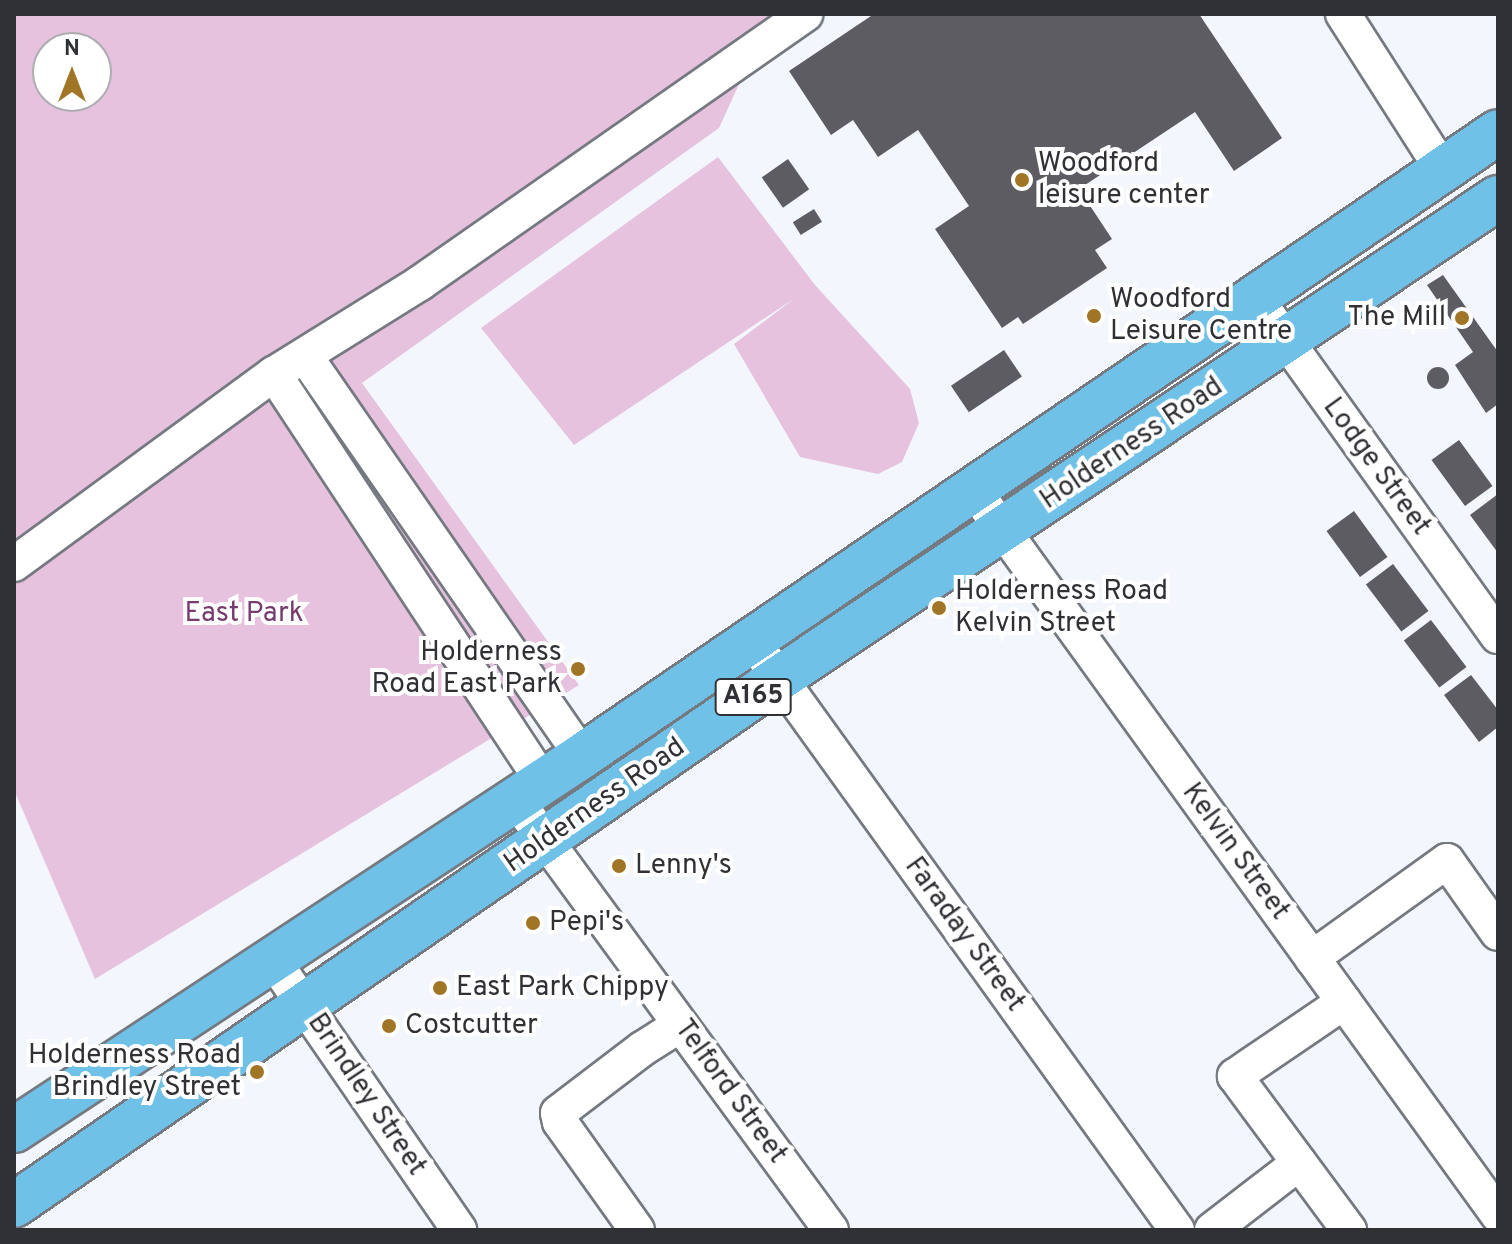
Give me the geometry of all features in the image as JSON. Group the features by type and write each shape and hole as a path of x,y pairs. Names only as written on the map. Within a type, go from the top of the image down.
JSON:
{"highway":[{"name":"Holderness Road","path":"14,1130 582,756 1498,132"},
{"name":"Holderness Road","path":"14,1205 778,679 1498,198"}],"street":[{"path":"14,564 274,374 420,283 805,14"},
{"path":"1343,14 1442,169"},
{"name":"Lodge Street","path":"1255,297 1498,636"},
{"path":"305,356 582,756"},
{"name":"Telford Street","path":"274,374 529,791 546,841 831,1230"},
{"name":"Kelvin Street","path":"974,490 1498,1215"},
{"name":"Faraday Street","path":"752,640 1177,1230"},
{"path":"1312,958 1447,861 1498,933"},
{"name":"Brindley Street","path":"273,960 459,1230"},
{"path":"1344,1002 1235,1076 1349,1230"},
{"path":"637,1230 560,1122 558,1113 630,1058 680,1025"},
{"path":"1212,1230 1299,1163"}],"green space":[{"name":"East Park","path":"14,14 771,14 719,128 362,383 579,685 95,979 14,790"},
{"path":"718,157 815,285 910,389 919,423 902,462 878,474 800,457 734,344 795,298 574,445 481,328"}],"building":[{"name":"Woodford leisure center","path":"874,14 1199,14 1282,138 1234,171 1195,112 1079,189 1112,239 1095,250 1107,268 1023,324 1018,317 1002,328 935,229 969,206 918,130 878,157 853,120 831,135 789,71"},
{"path":"788,159 809,189 783,208 762,177"},
{"path":"814,209 822,222 801,235 793,222"},
{"name":"The Mill","path":"1443,275 1498,352 1498,404 1486,413 1455,365 1473,352 1427,285"},
{"path":"1004,350 1022,377 969,412 951,386"},
{"path":"1434,367 1442,367 1449,378 1442,389 1434,389 1427,382 1427,374"},
{"path":"1459,440 1493,486 1465,506 1431,460"},
{"path":"1498,494 1498,553 1470,515"},
{"path":"1354,511 1388,557 1360,577 1326,531"},
{"path":"1393,564 1429,611 1401,632 1366,584"},
{"path":"1431,620 1467,667 1439,688 1404,640"},
{"path":"1471,675 1498,710 1498,727 1479,742 1444,695"}],"place":[{"name":"Woodford leisure center","path":"1022,180"},
{"name":"Woodford Leisure Centre","path":"1094,316"},
{"name":"The Mill","path":"1462,318"},
{"name":"Holderness Road Kelvin Street","path":"939,608"},
{"name":"Holderness Road East Park","path":"578,669"},
{"name":"Lenny's","path":"619,866"},
{"name":"Pepi's","path":"533,923"},
{"name":"East Park Chippy","path":"440,988"},
{"name":"Costcutter","path":"389,1026"},
{"name":"Holderness Road Brindley Street","path":"257,1072"}]}
